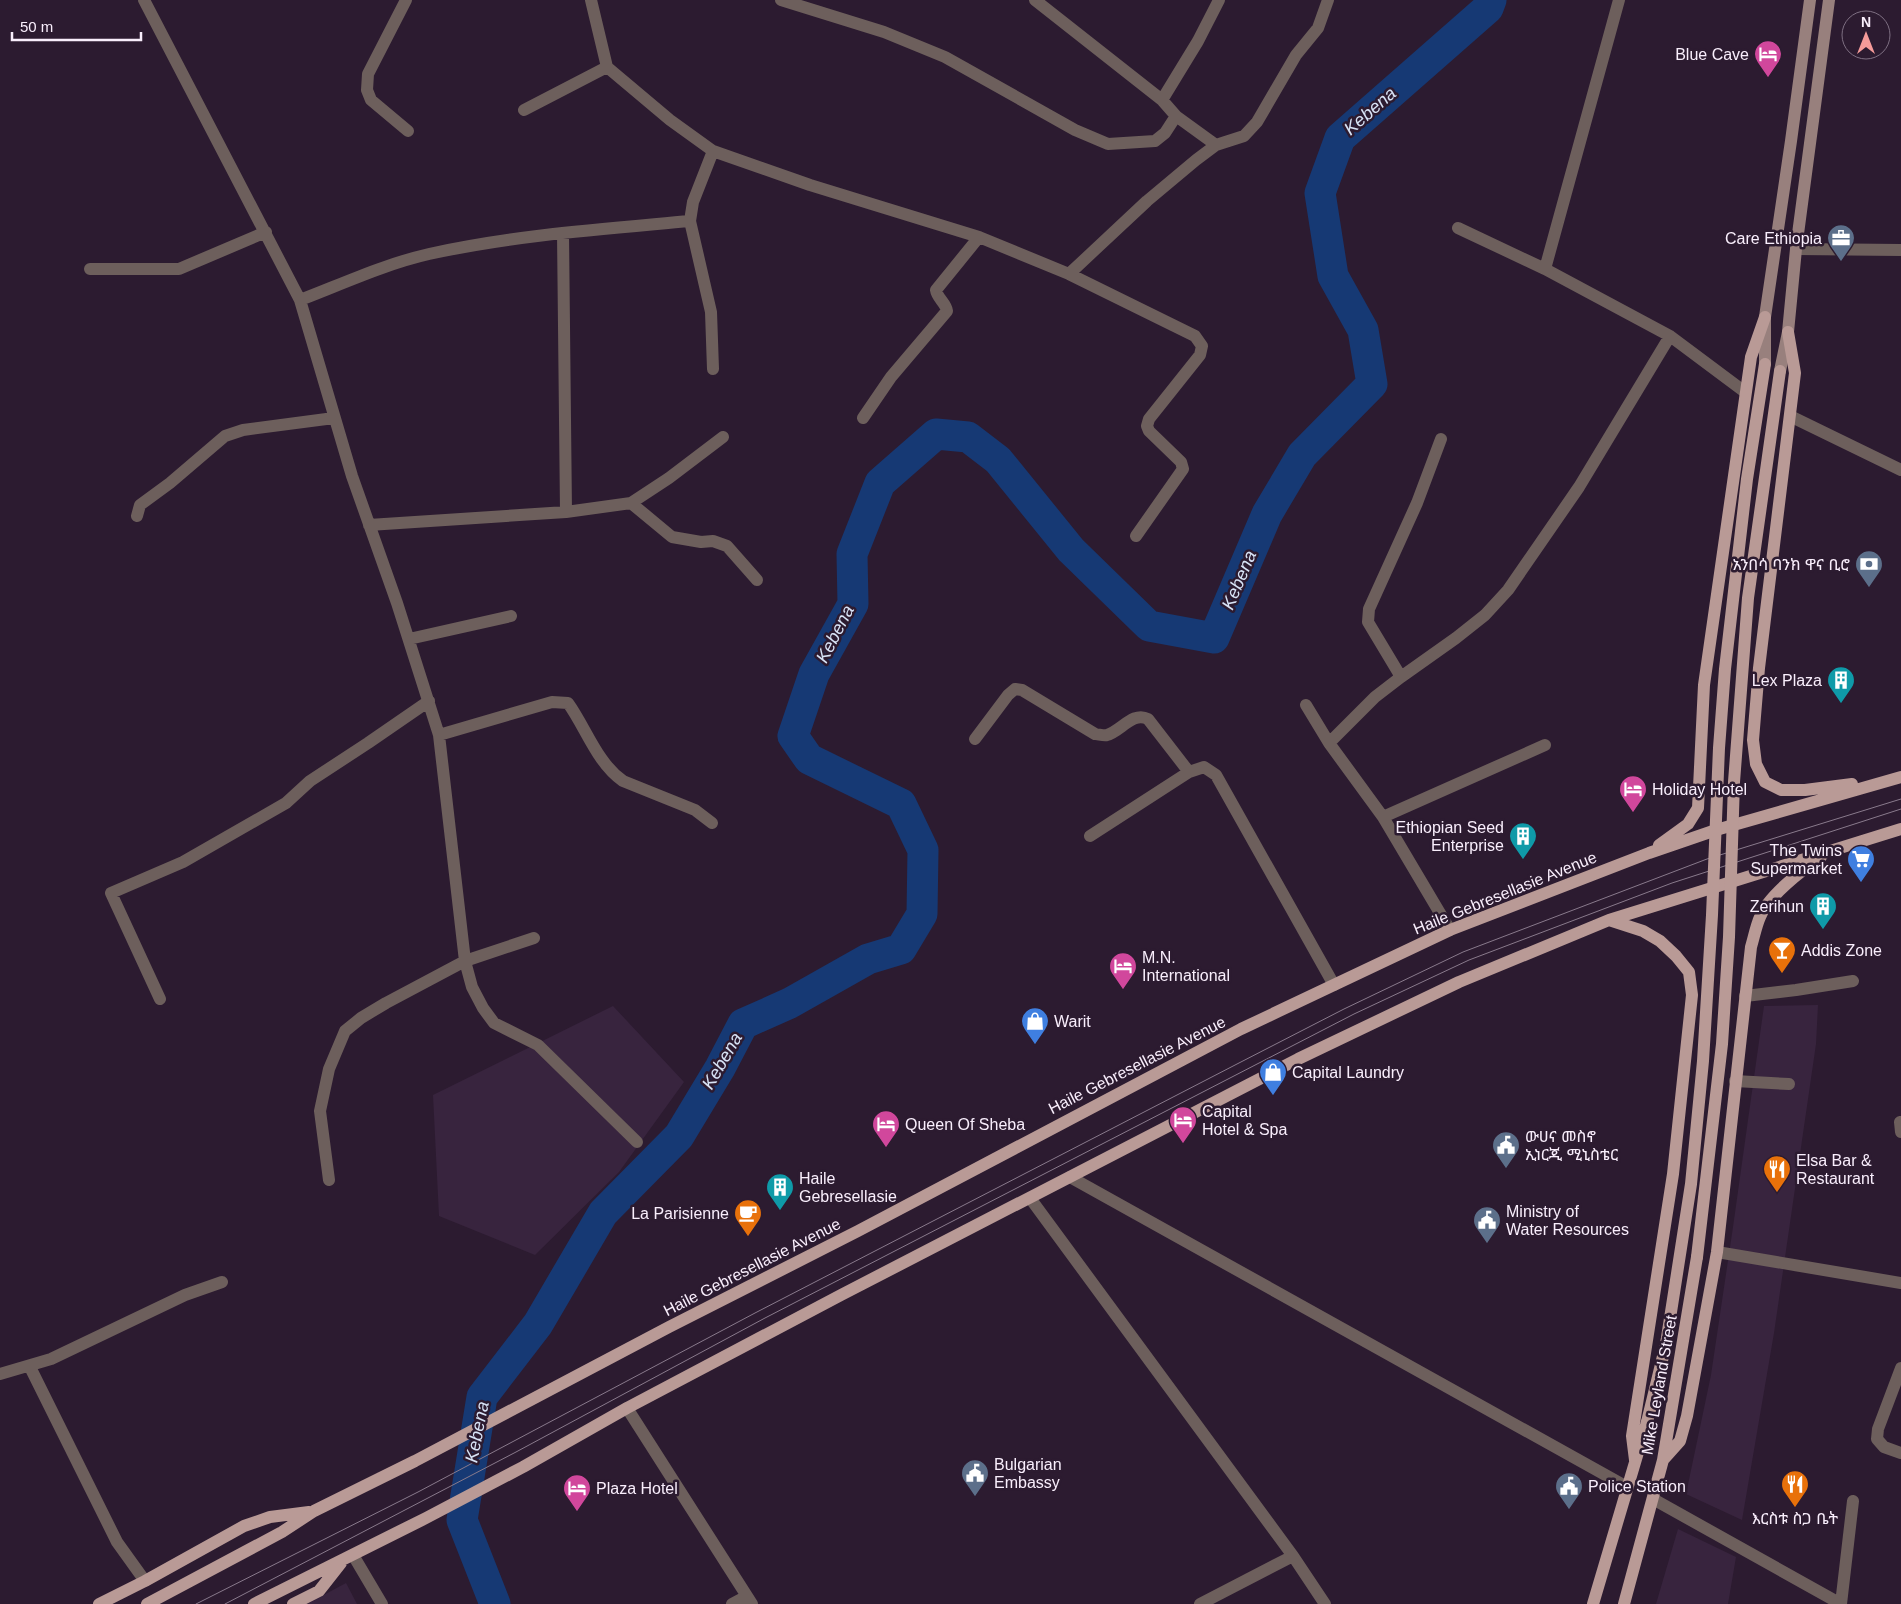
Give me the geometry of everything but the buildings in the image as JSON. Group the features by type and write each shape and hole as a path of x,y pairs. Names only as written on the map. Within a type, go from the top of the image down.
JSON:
{"main road":[{"path":"1649,853 1688,824 1698,808 1704,685 1745,392 1751,357 1765,317 1810,0"},
{"path":"1829,0 1796,249 1788,332 1795,374 1759,668 1753,740 1756,764 1765,782 1781,790 1805,790 1882,783"},
{"name":"Mike Leyland Street","path":"1593,1604 1647,1422 1666,1344 1691,1184 1703,1061 1712,915 1719,748 1725,670 1747,479 1765,364 1765,317"},
{"name":"Mike Leyland Street","path":"1624,1604 1663,1460 1698,1258 1722,1044 1729,937 1734,782 1748,598 1780,371 1788,332"},
{"name":"Haile Gebresellasie Avenue","path":"147,1604 282,1532 314,1511 415,1462 653,1335 858,1231 1241,1029 1450,930 1649,853 1747,820 1901,777"},
{"path":"254,1604 426,1518 523,1467 627,1408 1298,1059 1450,986 1609,920 1901,829"},
{"path":"1663,1460 1680,1441 1687,1416 1717,1252 1751,947 1760,915 1778,892 1799,872 1833,849"},
{"path":"1609,920 1642,931 1660,941 1689,972 1692,995 1673,1174 1632,1436 1635,1460"},
{"name":"Haile Gebresellasie Avenue","path":"100,1604 244,1526 270,1517 314,1511"},
{"path":"293,1604 319,1591 348,1558"}],"street":[{"path":"144,0 300,300 334,418 409,639 438,735 465,961 472,987 483,1008 494,1023 538,1045 637,1142"},
{"path":"406,0 368,74 367,90 371,100 408,131"},
{"path":"591,0 607,67 670,120 713,151 810,185 979,237 1069,274 1195,336 1202,346 1200,355 1149,419 1147,426 1149,431 1181,462 1183,469 1136,536"},
{"path":"781,0 884,32 945,58 1075,130 1108,144 1155,141 1165,133 1176,116"},
{"path":"1035,0 1162,100 1176,116 1216,145"},
{"path":"1162,100 1198,41 1219,0"},
{"path":"1069,274 1147,201 1196,160 1216,145 1244,136 1257,122 1296,55 1318,28 1328,0"},
{"path":"1545,269 1618,0"},
{"path":"524,110 607,67"},
{"path":"713,151 693,202 690,221 711,312 713,370"},
{"path":"300,300 384,268 427,255 563,233 690,221"},
{"path":"1458,228 1545,269 1670,336 1745,392"},
{"path":"90,269 178,269 266,232"},
{"path":"563,233 566,512"},
{"path":"863,418 891,377 947,311 936,290 979,237"},
{"path":"1796,249 1901,250"},
{"path":"1329,743 1376,697 1485,615 1508,590 1579,487 1670,336"},
{"path":"1790,416 1901,470"},
{"path":"137,516 140,505 170,483 225,436 242,430 334,418"},
{"path":"369,525 566,512 631,503 669,478 724,437"},
{"path":"1401,677 1368,622 1369,609 1442,439"},
{"path":"631,503 672,537 701,542 713,541 727,546 757,580"},
{"path":"409,639 511,616"},
{"path":"975,739 1008,695 1015,689 1022,690 1095,734 1107,735 1137,717 1144,717 1148,719 1188,772"},
{"path":"160,998 111,892 183,862 286,802 310,781 429,701"},
{"path":"438,735 552,702 568,703 614,775 694,810 712,823"},
{"path":"1306,705 1329,743 1383,817 1450,930"},
{"path":"1383,817 1545,745"},
{"path":"1090,836 1188,772 1204,768 1216,775 1334,985"},
{"path":"329,1180 320,1111 329,1069 345,1031 386,1002 465,961 534,938"},
{"path":"1745,996 1853,981"},
{"path":"1736,1081 1789,1084"},
{"path":"1070,1177 1627,1487"},
{"path":"1030,1198 1293,1556 1325,1604"},
{"path":"1717,1252 1901,1283"},
{"path":"0,1374 30,1367 51,1359 185,1295 222,1282"},
{"path":"30,1367 117,1542 145,1581"},
{"path":"1901,1368 1878,1429 1877,1439 1884,1447 1901,1453"},
{"path":"627,1408 750,1600 732,1604"},
{"path":"1653,1499 1841,1604 1853,1500"},
{"path":"1200,1604 1293,1556"},
{"path":"348,1558 382,1604"}],"shaded area":[{"path":"1818,1005 1816,1044 1774,1333 1742,1520 1686,1494 1711,1375 1764,1006"},
{"path":"613,1006 684,1082 619,1172 535,1255 439,1216 433,1095"},
{"path":"1678,1529 1736,1557 1728,1604 1656,1604"},
{"path":"346,1583 357,1604 307,1604"}],"waterway":[{"name":"Kebena","path":"495,1604 462,1520 482,1397 538,1324 603,1213 679,1136 720,1068 743,1024 790,1003 868,959 901,949 922,914 923,850 901,804 809,759 793,736 814,674 853,604 852,554 880,483 936,434 968,437 998,460 1071,550 1149,626 1214,638 1267,514 1302,455 1372,384 1363,330 1333,276 1320,193 1340,138 1488,8 1491,0"}],"tram line":[{"path":"196,1604 418,1492 755,1313 1237,1064 1344,1009 1463,952 1707,859 1901,799"},
{"path":"225,1604 516,1452 765,1318 1354,1014 1469,960 1672,883 1901,809"}],"place":[{"name":"Blue Cave","path":"1768,78"},
{"name":"Care Ethiopia","path":"1841,262"},
{"name":"አንበሳ ባንክ ዋና ቢሮ","path":"1869,588"},
{"name":"Lex Plaza","path":"1841,704"},
{"name":"Holiday Hotel","path":"1633,813"},
{"name":"Ethiopian Seed Enterprise","path":"1523,860"},
{"name":"The Twins Supermarket","path":"1861,883"},
{"name":"Zerihun","path":"1823,930"},
{"name":"Addis Zone","path":"1782,974"},
{"name":"M.N. International","path":"1123,990"},
{"name":"Warit","path":"1035,1045"},
{"name":"Capital Laundry","path":"1273,1096"},
{"name":"Capital Hotel & Spa","path":"1183,1144"},
{"name":"Queen Of Sheba","path":"886,1148"},
{"name":"ውሀና መስኖ ኢነርጂ ሚኒስቴር","path":"1506,1169"},
{"name":"Elsa Bar & Restaurant","path":"1777,1193"},
{"name":"Haile Gebresellasie","path":"780,1211"},
{"name":"La Parisienne","path":"748,1237"},
{"name":"Ministry of Water Resources","path":"1487,1244"},
{"name":"Bulgarian Embassy","path":"975,1497"},
{"name":"እርስቱ ስጋ ቤት","path":"1795,1508"},
{"name":"Police Station","path":"1569,1510"},
{"name":"Plaza Hotel","path":"577,1512"}]}
